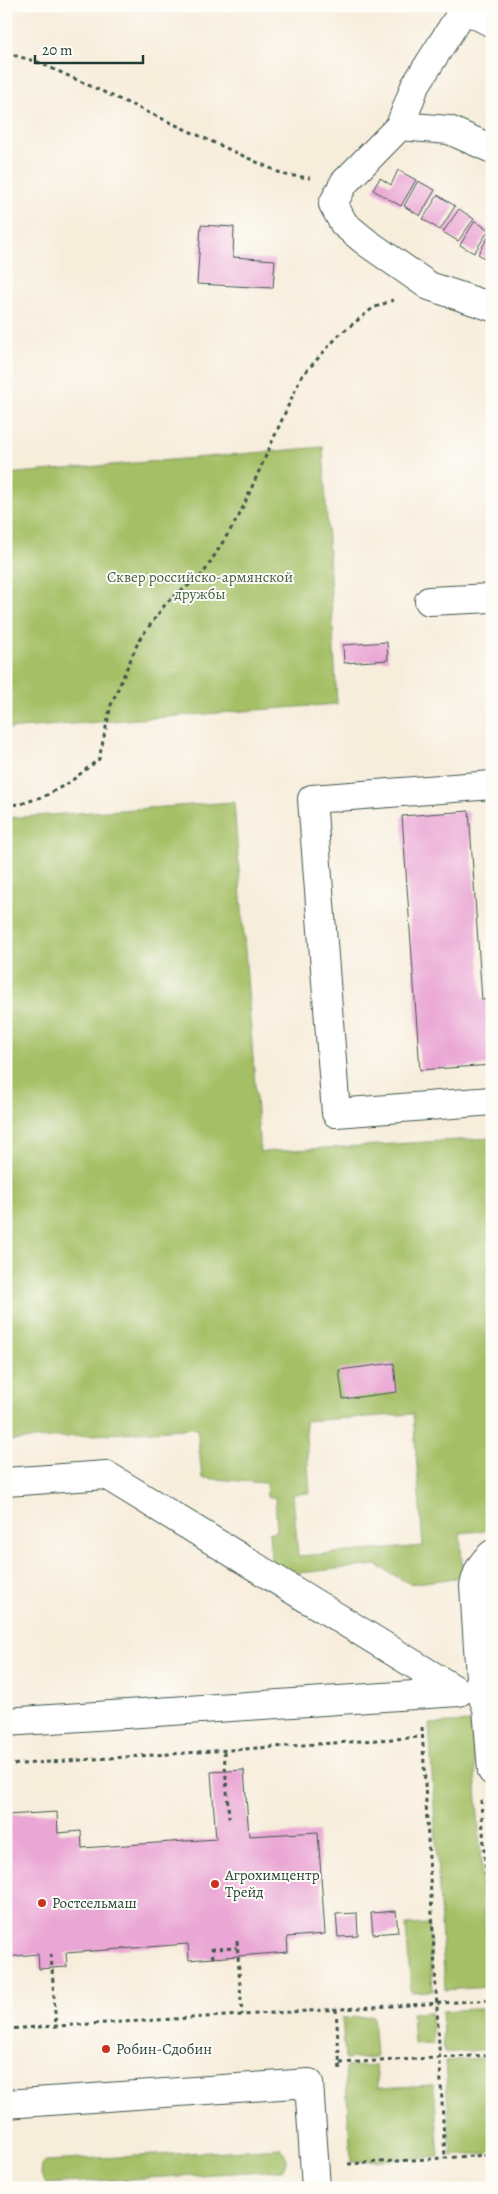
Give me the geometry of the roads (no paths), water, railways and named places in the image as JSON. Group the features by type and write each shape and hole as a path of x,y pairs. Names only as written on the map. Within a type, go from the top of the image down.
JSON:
{"street":[{"path":"492,23 461,8 415,86 400,126 344,184 333,204 344,224 366,242 429,286 492,307"},
{"path":"400,126 449,130 492,149"},
{"path":"429,601 492,598"},
{"path":"492,785 312,799 336,1113 492,1102"},
{"path":"6,1482 106,1475 459,1692 6,1722"},
{"path":"486,1782 490,1708 481,1693 474,1586 477,1571 485,1559 492,1554"},
{"path":"6,2104 309,2083 316,2188"}],"place":[{"name":"Агрохимцентр Трейд","path":"215,1884"},
{"name":"Ростсельмаш","path":"42,1903"},
{"name":"Робин-Сдобин","path":"106,2049"}],"park label":[{"name":"Сквер российско-армянской дружбы","path":"200,586"}]}
